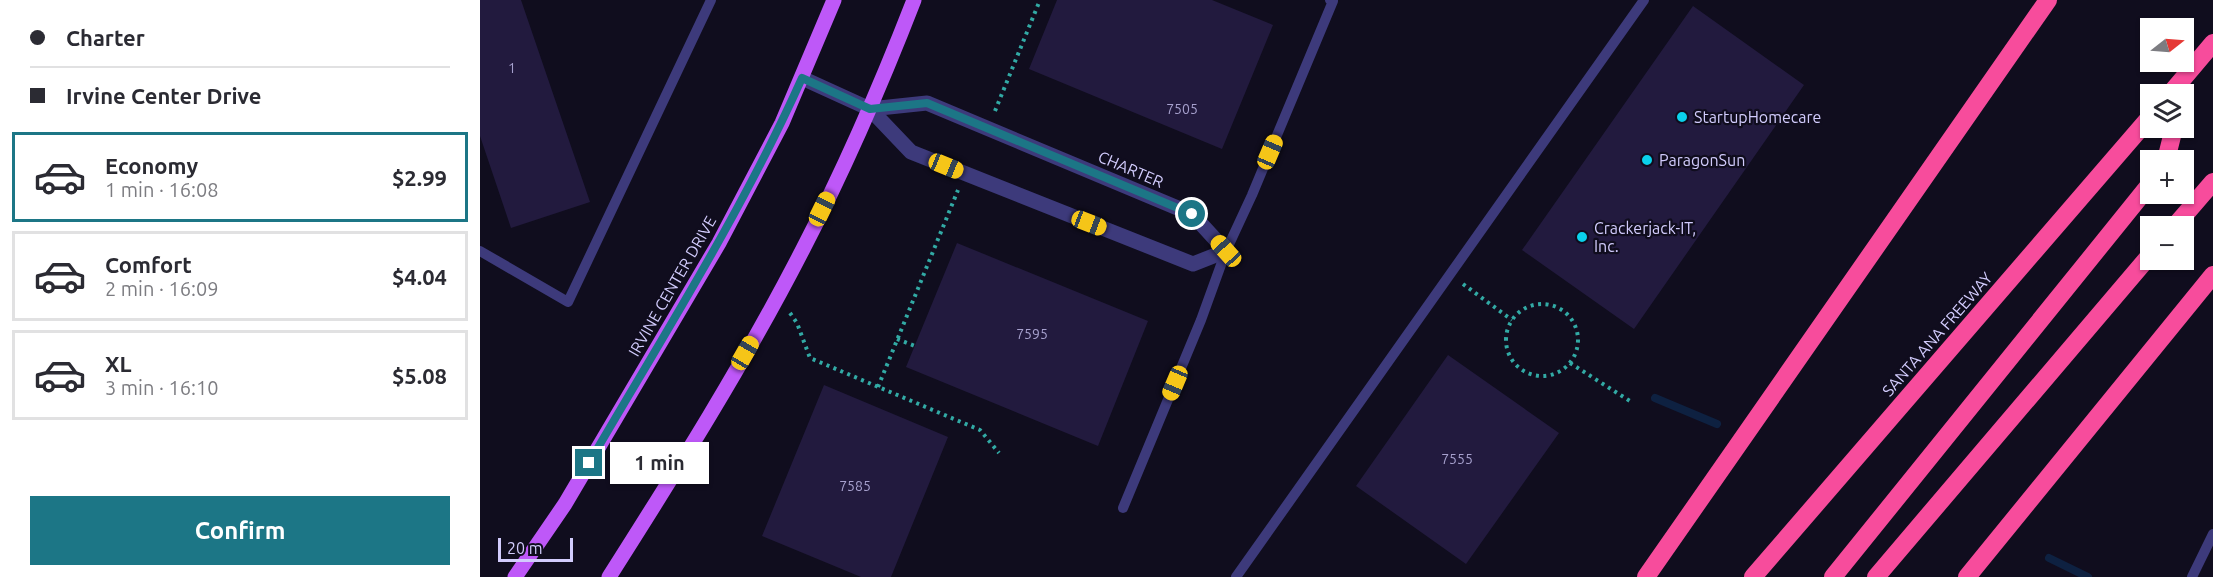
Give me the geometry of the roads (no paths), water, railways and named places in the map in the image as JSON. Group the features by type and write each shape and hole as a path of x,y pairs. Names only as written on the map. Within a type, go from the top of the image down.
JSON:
{"highway":[{"path":"1646,577 2048,0"},
{"path":"2184,84 2213,43"},
{"name":"SANTA ANA FREEWAY","path":"1753,577 2140,129"},
{"path":"2184,216 2213,182"},
{"path":"1833,577 2140,197"},
{"path":"1876,577 2140,268"},
{"path":"1967,577 2213,274"}],"main road":[{"name":"IRVINE CENTER DRIVE","path":"515,577 565,504 719,243 782,123 834,0"},
{"path":"609,577 691,449 803,249 870,109 914,0"}],"street":[{"path":"802,78 870,109 911,152 1193,264 1226,251"},
{"name":"CHARTER","path":"870,109 927,103 1192,214 1226,251"}],"lane":[{"path":"480,251 568,302 711,0"},
{"path":"1123,508 1201,320 1226,251 1257,184 1333,1 1330,0"},
{"path":"1236,577 1644,0"},
{"path":"2192,577 2213,534"}],"waterway":[{"path":"1655,398 1717,424"},
{"path":"2049,558 2088,577"}],"place":[{"name":"StartupHomecare","path":"1682,117"},
{"name":"ParagonSun","path":"1647,160"},
{"name":"Crackerjack-IT, Inc.","path":"1582,237"}]}
